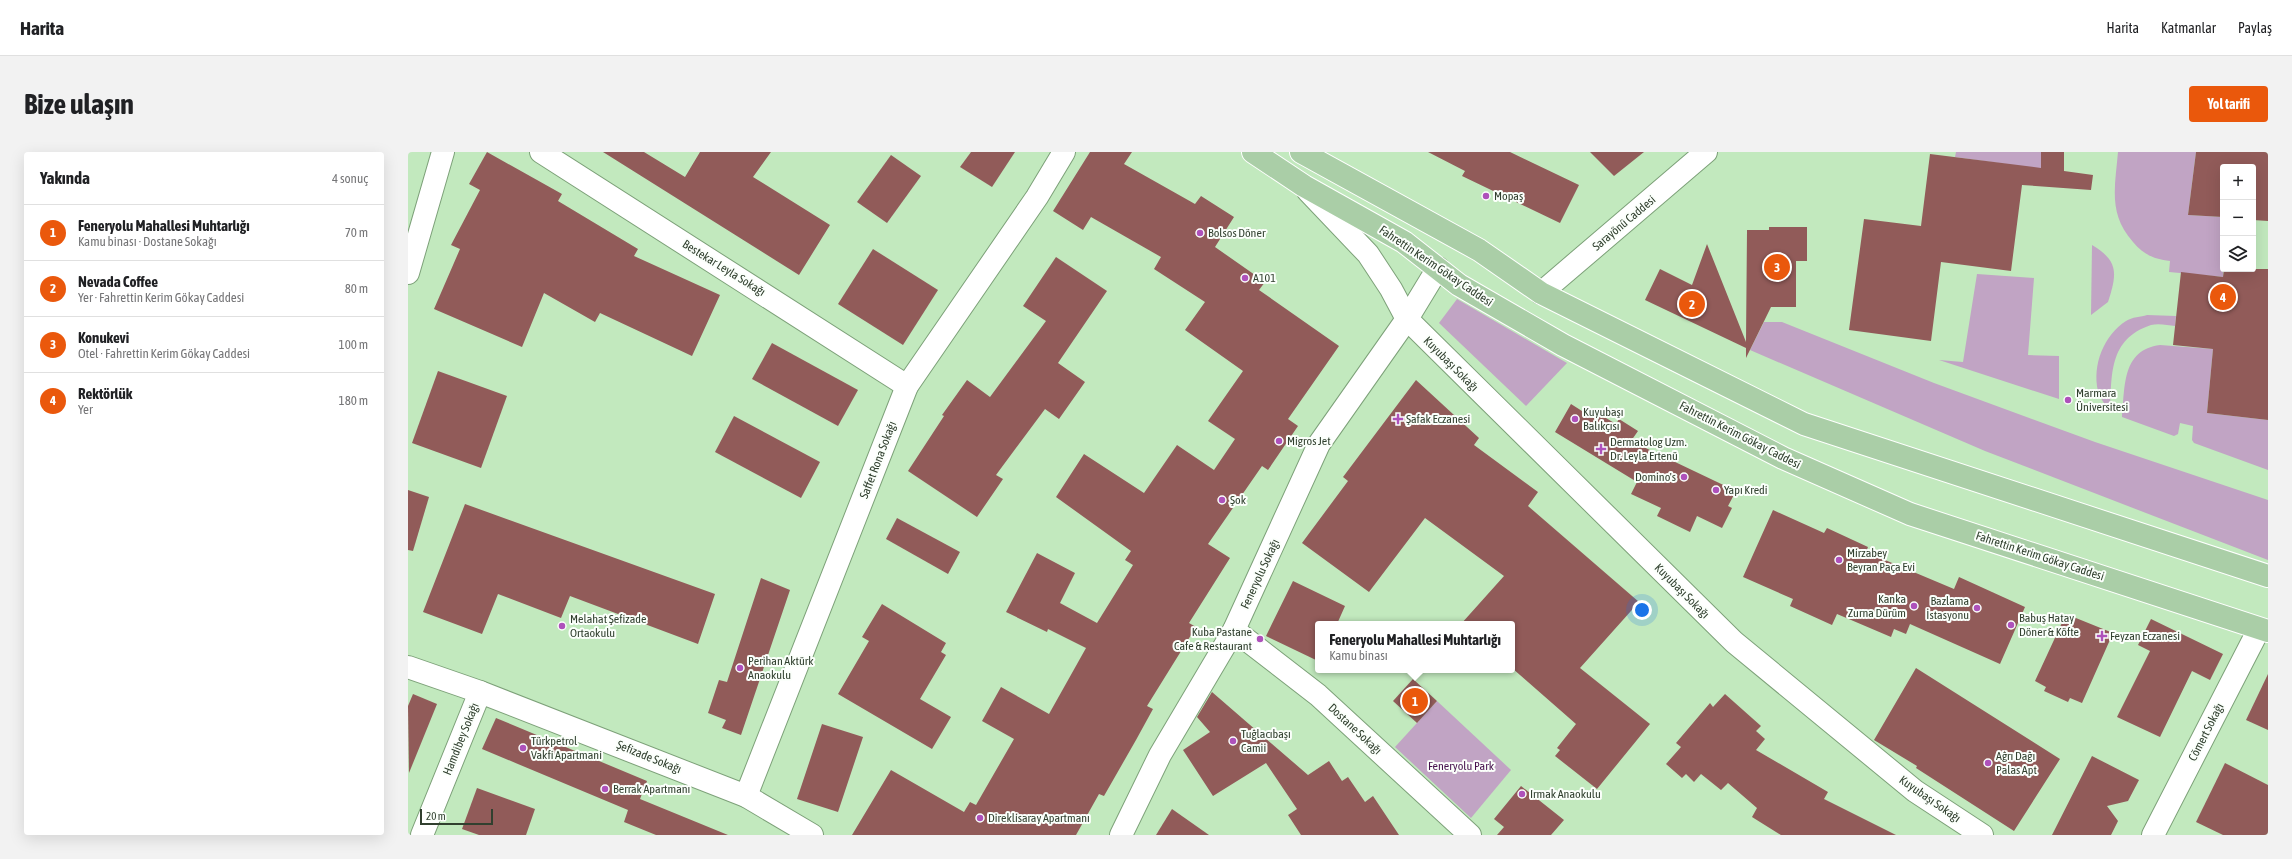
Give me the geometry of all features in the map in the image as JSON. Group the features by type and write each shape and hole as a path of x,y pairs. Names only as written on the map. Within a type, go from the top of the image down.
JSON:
{"main road":[{"name":"Fahrettin Kerim Gökay Caddesi","path":"1253,152 1304,186 1404,242 1460,284 1563,346 1783,458 1910,514 2264,630"},
{"path":"1305,153 1478,250 1541,294 1804,424 2268,576"},
{"path":"1426,221 1438,268"}],"street":[{"path":"408,273 443,152"},
{"name":"Bestekar Leyla Sokağı","path":"541,152 907,386"},
{"name":"Saffet Rona Sokağı","path":"746,796 907,386 1037,197 1064,152"},
{"name":"Sarayönü Caddesi","path":"1541,294 1706,152"},
{"name":"Kuyubaşı Sokağı","path":"1304,186 1368,254 1391,289 1406,319 1734,642 1915,791 1982,835"},
{"name":"Feneryolu Sokağı","path":"1121,835 1160,755 1234,630 1319,444 1406,319 1438,268"},
{"name":"Dostane Sokağı","path":"1234,630 1318,695 1470,835"},
{"name":"Cömert Sokağı","path":"2153,835 2264,630"},
{"name":"Hamdibey Sokağı","path":"408,667 480,692 422,835"},
{"name":"Şefizade Sokağı","path":"480,692 746,796 812,835"}],"green space":[{"path":"1956,152 2041,152 2041,169 1955,157"},
{"path":"2118,152 2196,152 2188,215 2220,217 2220,272 2223,272 2223,277 2169,272 2170,261 2150,256 2141,250 2125,232 2120,221 2116,210 2115,188"},
{"path":"2092,245 2107,257 2114,269 2114,276 2108,302 2091,315"},
{"path":"1977,274 2034,278 2028,355 2059,356 2059,399 1939,360 1963,362"},
{"path":"1457,299 1567,363 1526,406 1439,323"},
{"path":"2147,315 2176,316 2175,326 2154,324 2137,331 2127,339 2115,360 2111,385 2110,412 2098,391 2098,361 2106,342 2118,327 2128,320"},
{"path":"1764,322 1782,322 1934,383 2095,442 2268,500 2268,560 1985,451 1750,350"},
{"path":"2160,345 2213,349 2207,413 2268,420 2268,470 2194,443 2192,440 2193,426 2180,423 2178,434 2174,436 2122,417 2125,382 2132,362 2138,354 2148,348"},
{"name":"Feneryolu Park","path":"1437,701 1511,770 1471,818 1395,747"}],"building":[{"path":"487,152 562,194 558,201 638,249 634,256 720,295 692,356 600,313 595,322 544,293 522,347 434,309 460,249 451,245 480,190 469,184"},
{"path":"603,152 644,152 685,177 700,152 771,152 753,177 830,225 799,275"},
{"path":"971,152 1015,152 992,187 960,167"},
{"path":"1090,152 1132,152 1124,164 1195,204 1201,196 1234,217 1215,247 1265,282 1259,290 1339,346 1288,419 1298,426 1268,470 1262,466 1208,544 1230,558 1189,623 1196,627 1147,706 1153,709 1136,740 1104,796 1099,794 1076,835 852,835 891,770 964,812 970,802 976,805 1014,739 982,721 1001,687 1049,714 1086,648 1048,629 1047,632 1006,612 1037,553 1075,573 1060,603 1097,623 1133,565 1125,560 1131,551 1056,497 1084,454 1144,493 1177,445 1214,470 1235,439 1208,421 1243,371 1185,330 1205,302 1154,269 1161,257 1091,217 1083,230 1053,211"},
{"path":"1428,152 1510,152 1579,185 1560,223 1462,176 1465,171"},
{"path":"1590,152 1644,152 1614,176"},
{"path":"2041,152 2064,152 2064,171 2093,175 2091,190 2022,185 2011,271 1941,262 1931,341 1849,330 1864,219 1921,226 1930,154 2041,168"},
{"path":"2196,152 2268,152 2268,221 2256,220 2256,164 2220,164 2220,217 2188,215"},
{"path":"891,155 921,176 887,223 857,202"},
{"path":"1769,227 1807,227 1807,261 1796,261 1796,307 1771,307 1746,358 1746,348 1645,300 1660,269 1692,285 1707,244 1746,342 1747,230 1769,230"},
{"path":"873,249 938,290 903,345 838,304"},
{"path":"1056,257 1107,291 1058,363 1085,382 1059,419 1045,409 996,475 1003,479 977,517 908,471 944,416 942,415 967,380 990,397 1046,321 1023,306"},
{"path":"2256,269 2268,269 2268,420 2207,413 2213,349 2173,345 2181,272 2223,277 2224,272 2256,272"},
{"path":"772,343 858,390 838,426 752,379"},
{"path":"438,371 507,396 481,468 412,443"},
{"path":"1416,380 1479,438 1474,445 1538,492 1528,506 1639,602 1580,668 1650,724 1597,789 1555,756 1560,750 1557,748 1576,724 1515,671 1515,621 1464,621 1504,576 1425,518 1369,592 1302,543 1348,481 1343,477"},
{"path":"1571,404 1593,418 1596,412 1616,424 1619,419 1638,431 1631,441 1736,491 1728,506 1732,508 1722,528 1697,516 1690,532 1657,516 1661,508 1631,494 1637,482 1555,432"},
{"path":"734,416 820,462 801,498 715,452"},
{"path":"408,490 429,497 413,551 408,550"},
{"path":"465,504 715,594 698,644 570,596 561,618 498,594 482,634 423,612"},
{"path":"1773,510 1824,533 1827,528 1868,547 1866,552 1954,589 1959,577 2025,607 2000,664 1910,624 1906,634 1894,629 1891,637 1837,614 1832,625 1790,606 1793,599 1743,577"},
{"path":"897,518 960,552 948,574 886,539"},
{"path":"761,578 790,590 741,735 722,728 726,720 708,713 719,680 727,682"},
{"path":"1293,581 1345,606 1338,621 1315,621 1315,660 1266,636"},
{"path":"882,604 946,643 941,652 946,655 920,699 951,717 932,749 838,694 869,641 862,637"},
{"path":"2066,614 2113,633 2082,703 2070,698 2068,702 2044,691 2046,687 2035,681"},
{"path":"2151,619 2223,654 2210,680 2192,671 2160,737 2117,717 2150,651 2138,645"},
{"name":"Ağrı Dağı Palas Apt","path":"1916,668 2060,759 2014,831 1916,768 1917,766 1874,740"},
{"path":"2268,674 2268,730 2246,720"},
{"path":"1413,679 1437,701 1417,723 1393,701"},
{"path":"1212,692 1308,775 1329,761 1342,781 1348,777 1365,802 1373,796 1399,835 1301,835 1288,815 1297,809 1266,763 1213,796 1183,750 1210,732 1197,717"},
{"path":"413,694 437,704 409,773 408,706"},
{"path":"1725,694 1761,726 1756,731 1765,739 1756,750 1828,792 1824,799 1896,835 1781,835 1752,817 1757,808 1728,783 1721,790 1701,774 1694,782 1686,774 1682,778 1666,764 1681,747 1676,743 1710,703 1713,707"},
{"path":"496,718 647,781 640,799 728,835 656,835 624,822 628,810 482,749"},
{"path":"822,724 863,737 838,812 797,799"},
{"path":"2092,756 2139,780 2128,801 2107,806 2118,821 2111,835 2052,835"},
{"path":"2225,763 2268,785 2268,835 2223,835 2196,822"},
{"path":"1521,786 1564,820 1551,835 1497,835 1504,827 1494,819"},
{"path":"477,788 535,809 526,835 479,835 462,829"},
{"path":"1172,809 1209,835 1156,835"}],"place":[{"name":"Mopaş","path":"1486,196"},
{"name":"Bolsos Döner","path":"1200,233"},
{"name":"Konukevi","path":"1777,267"},
{"name":"A101","path":"1245,278"},
{"name":"Rektörlük","path":"2223,297"},
{"name":"Nevada Coffee","path":"1692,304"},
{"name":"Marmara Üniversitesi","path":"2068,400"},
{"name":"Şafak Eczanesi","path":"1398,419"},
{"name":"Kuyubaşı Balıkçısı","path":"1575,419"},
{"name":"Migros Jet","path":"1279,441"},
{"name":"Dermatolog Uzm. Dr. Leyla Ertenü","path":"1601,449"},
{"name":"Domino's","path":"1684,477"},
{"name":"Yapı Kredi","path":"1716,490"},
{"name":"Şok","path":"1222,500"},
{"name":"Mirzabey Beyran Paça Evi","path":"1839,560"},
{"name":"Kanka Zurna Dürüm","path":"1914,606"},
{"name":"Bazlama İstasyonu","path":"1977,608"},
{"name":"Babuş Hatay Döner & Köfte","path":"2011,625"},
{"name":"Melahat Şefizade Ortaokulu","path":"562,626"},
{"name":"Feyzan Eczanesi","path":"2102,636"},
{"name":"Kuba Pastane Cafe & Restaurant","path":"1260,639"},
{"name":"Perihan Aktürk Anaokulu","path":"740,668"},
{"name":"Feneryolu Mahallesi Muhtarlığı","path":"1415,701"},
{"name":"Tuğlacıbaşı Camii","path":"1233,741"},
{"name":"Türkpetrol Vakfi Apartmani","path":"523,748"},
{"name":"Ağrı Dağı Palas Apt","path":"1988,763"},
{"name":"Berrak Apartmanı","path":"605,789"},
{"name":"Irmak Anaokulu","path":"1522,794"},
{"name":"Direklisaray Apartmanı","path":"980,818"}]}
